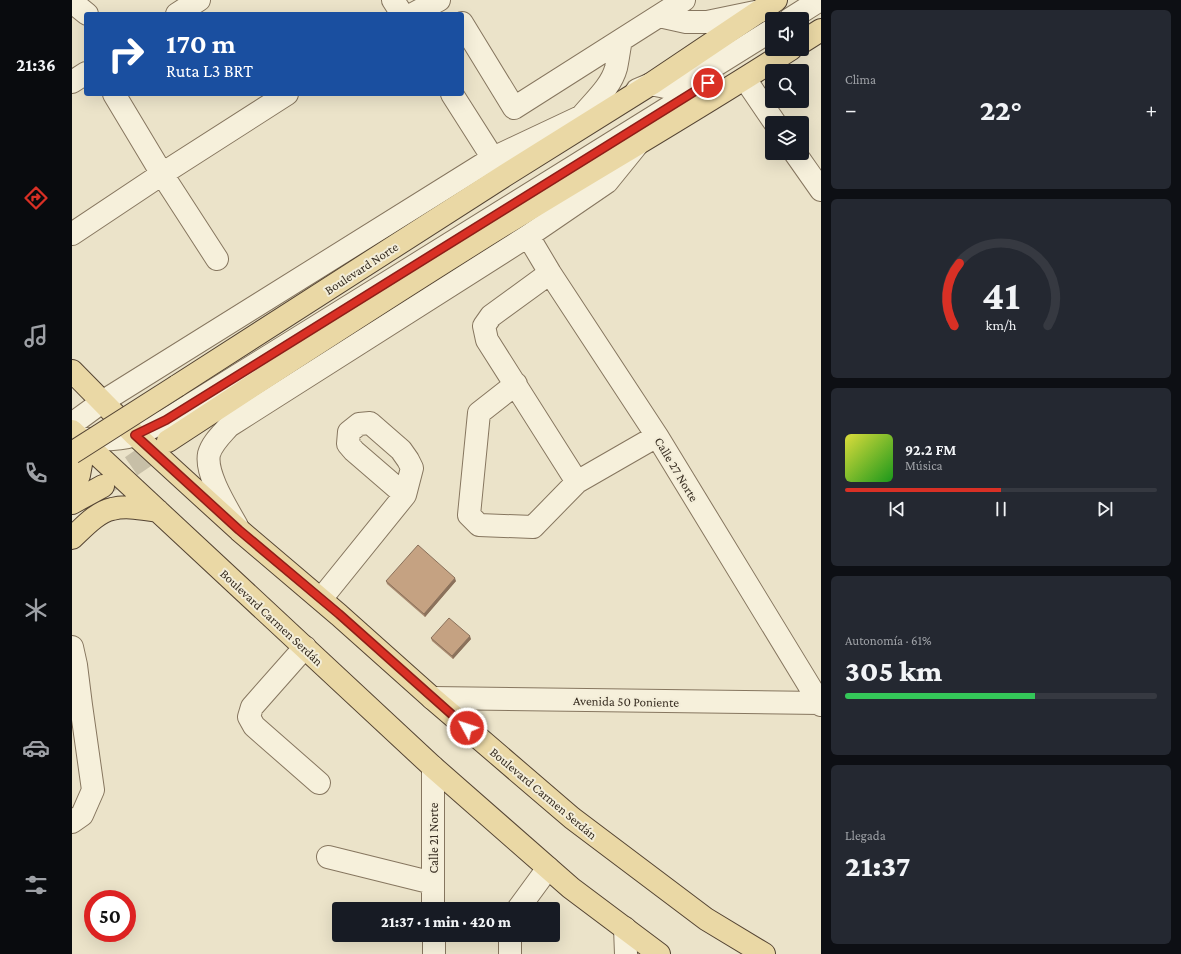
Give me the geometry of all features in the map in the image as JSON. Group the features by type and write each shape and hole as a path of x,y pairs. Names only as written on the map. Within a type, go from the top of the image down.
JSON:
{"main road":[{"name":"Boulevard Norte","path":"75,442 177,386 498,167 651,84 768,6"},
{"path":"809,38 821,30"},
{"path":"168,442 328,336 509,222 638,145 780,56"},
{"name":"Boulevard Carmen Serdán","path":"72,371 135,435 239,530 321,599 432,698 572,818 706,919 764,954"},
{"path":"72,490 79,475 75,442"},
{"name":"Boulevard Carmen Serdán","path":"75,442 158,511 433,767 548,868 571,888 659,954"},
{"path":"72,503 103,486"},
{"path":"72,538 91,520 111,509 132,507 158,511"}],"street":[{"path":"180,12 199,0"},
{"path":"393,0 401,12"},
{"path":"417,12 439,0"},
{"path":"448,0 456,12"},
{"path":"464,26 514,108 684,0"},
{"path":"801,12 820,0"},
{"path":"72,2 84,12"},
{"path":"659,16 686,22 707,22 768,6"},
{"path":"809,19 821,12"},
{"path":"651,84 670,88 679,88 765,34"},
{"path":"578,124 616,70 621,40"},
{"path":"75,442 103,440 135,435 166,420 765,46"},
{"path":"72,82 84,74"},
{"path":"745,79 770,116"},
{"path":"115,96 162,174 217,259"},
{"path":"72,234 284,96"},
{"path":"453,96 498,167"},
{"path":"239,530 210,473 209,454 215,441 229,426 528,236 606,182 638,145"},
{"path":"800,160 821,190"},
{"name":"Boulevard Norte","path":"75,442 102,402 498,167"},
{"name":"Calle 27 Norte","path":"528,236 550,273 657,436 821,703"},
{"path":"550,273 492,316 484,326 487,340 577,482"},
{"path":"516,384 478,413 469,515 479,525 532,528 577,482 657,436"},
{"path":"321,599 405,495"},
{"path":"72,647 76,665 77,702 93,790 82,815 72,822"},
{"path":"304,647 252,707 249,717 254,726 319,783"},
{"name":"Avenida 50 Poniente","path":"432,698 821,703"},
{"name":"Calle 21 Norte","path":"433,767 433,902"},
{"path":"328,857 433,883"},
{"path":"523,902 548,868"},
{"path":"624,928 626,954"},
{"path":"434,942 434,954"},
{"path":"510,942 510,954"}],"building":[{"path":"418,545 455,578 424,614 386,581"},
{"path":"449,618 470,636 452,656 431,638"}],"tunnel":[{"path":"104,485 168,441"}],"route":[{"path":"467,728 339,614 239,530 135,435 166,420 708,83"}]}
